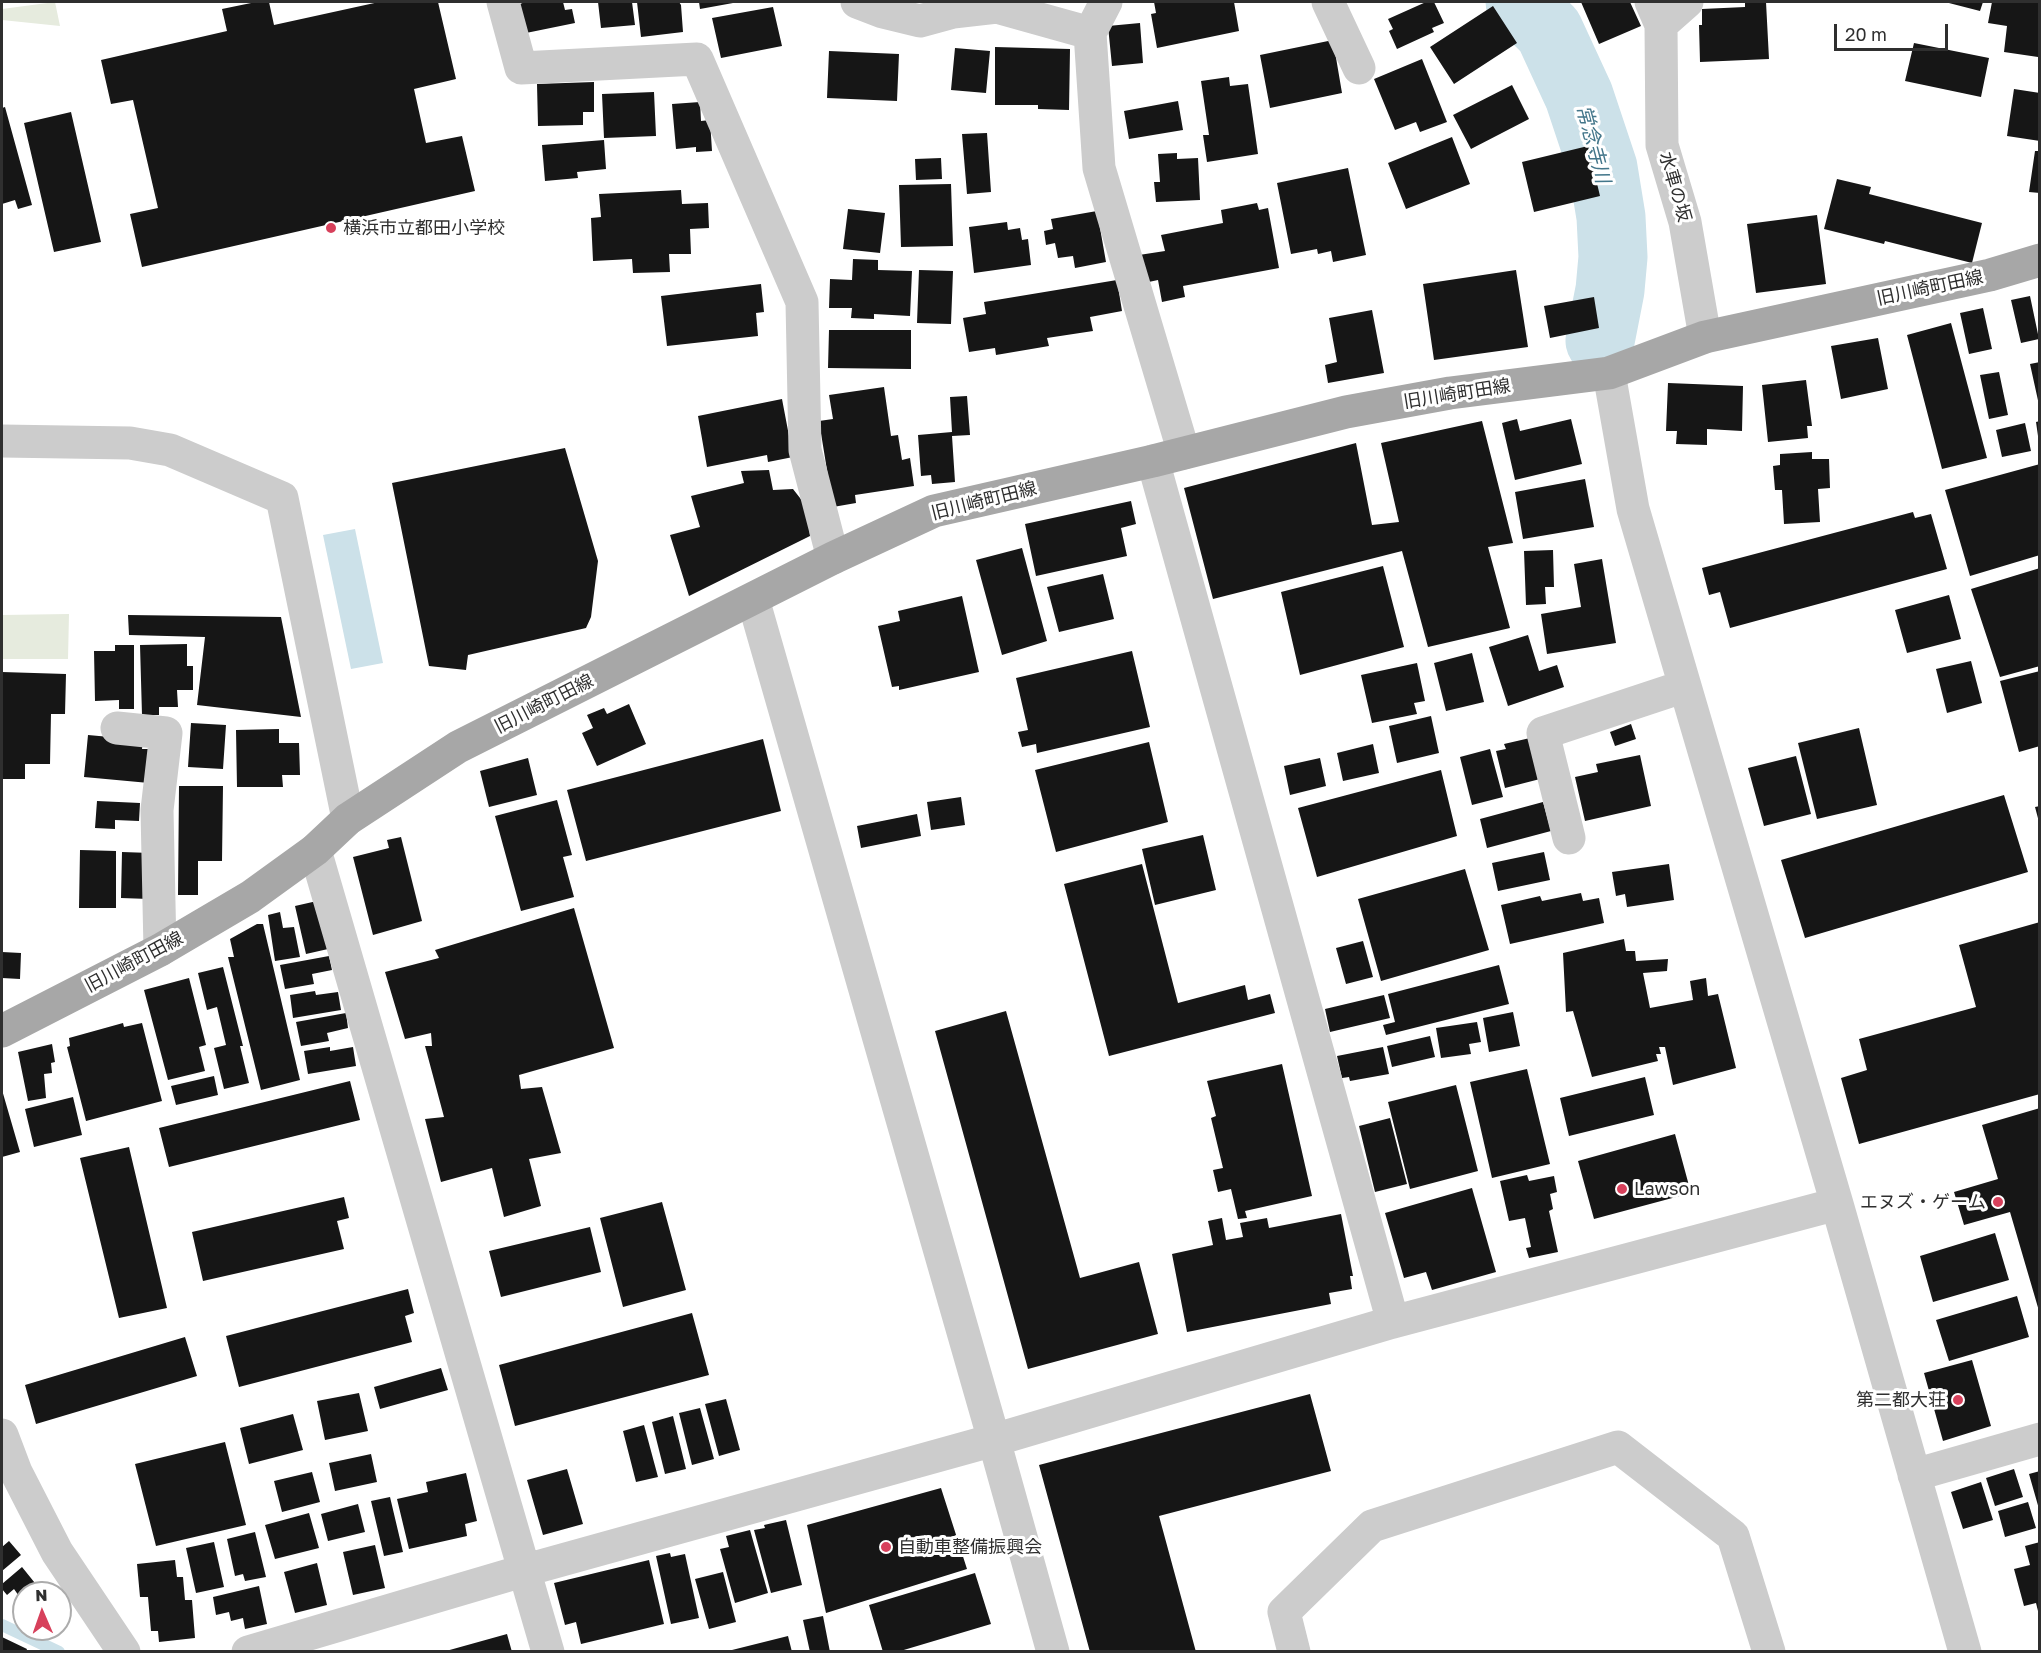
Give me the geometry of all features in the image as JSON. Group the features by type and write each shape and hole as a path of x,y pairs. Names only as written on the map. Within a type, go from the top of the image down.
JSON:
{"main road":[{"name":"旧川崎町田線","path":"2,1030 160,950 250,897 315,850 348,819 458,747 834,558 934,511 1168,457 1346,412 1450,393 1609,373 1705,337 1990,275 2040,261"}],"street":[{"path":"503,2 521,68 697,58 802,302 805,450 834,558"},
{"path":"857,2 883,12 920,21 953,12 997,7 1090,33"},
{"path":"1106,2 1090,33 1099,168 1168,457 1393,1322"},
{"path":"1328,2 1359,68"},
{"path":"1656,13 1687,2"},
{"name":"水車の坂","path":"1656,13 1662,145 1685,222 1705,337"},
{"path":"1609,373 1633,509 1837,1204 1965,1652"},
{"path":"2,441 130,442 170,450 282,498 348,819"},
{"path":"753,599 1053,1652"},
{"path":"1569,838 1543,733 1685,686"},
{"path":"117,728 166,733 157,810 160,950"},
{"path":"315,850 548,1652"},
{"path":"248,1652 526,1570 994,1440 1393,1322 1837,1204"},
{"path":"2,1435 16,1472 57,1552 124,1652"},
{"path":"1914,1475 2040,1439"},
{"path":"1294,1652 1284,1612 1372,1526 1618,1447 1733,1536 1769,1652"}],"shaded area":[{"path":"55,2 60,26 2,20 2,9"},
{"path":"69,614 68,659 2,659 2,615"}],"water":[{"path":"355,529 383,663 351,669 323,535"}],"building":[{"path":"256,2 269,2 274,25 379,2 438,2 456,79 414,89 426,143 462,136 475,191 142,267 130,214 158,208 133,100 111,104 101,60 227,31 222,9"},
{"path":"563,2 565,10 572,9 575,23 526,33 520,4"},
{"path":"598,2 632,2 635,25 601,28"},
{"path":"637,2 679,2 683,32 641,37"},
{"path":"699,2 733,2 733,3 700,9"},
{"path":"1154,2 1234,2 1239,31 1157,48 1151,14 1156,13"},
{"path":"1426,2 1434,2 1444,23 1432,28 1434,32 1397,49 1389,31 1393,29 1388,19"},
{"path":"1581,2 1630,2 1641,26 1599,44"},
{"path":"1745,2 1766,2 1769,59 1700,62 1699,25 1702,25 1702,9 1745,7"},
{"path":"1945,2 1983,2 1980,11"},
{"path":"1992,2 2040,2 2038,57 2004,52 2007,26 1988,23"},
{"path":"1493,6 1517,43 1454,84 1430,47"},
{"path":"773,7 782,46 721,58 712,18"},
{"path":"1140,23 1143,63 1112,66 1108,26"},
{"path":"1333,40 1342,93 1270,108 1260,55"},
{"path":"1914,43 1989,58 1981,97 1905,81"},
{"path":"995,47 1070,49 1069,110 1038,109 1038,105 995,105"},
{"path":"955,48 990,51 986,93 951,90"},
{"path":"829,51 899,54 897,101 827,98"},
{"path":"1422,59 1447,122 1420,132 1416,122 1395,130 1374,79"},
{"path":"1229,77 1230,86 1248,84 1258,154 1207,162 1203,135 1209,135 1201,81"},
{"path":"594,82 594,112 583,112 583,125 538,126 537,84"},
{"path":"1512,85 1529,119 1471,149 1453,115"},
{"path":"2014,89 2040,93 2040,141 2007,136"},
{"path":"654,92 656,136 604,138 602,94"},
{"path":"1178,101 1183,130 1129,139 1124,111"},
{"path":"700,102 701,121 710,120 712,151 696,152 696,147 676,149 672,104"},
{"path":"5,107 32,205 18,209 15,200 2,204 2,108"},
{"path":"71,112 101,242 54,252 24,123"},
{"path":"987,133 991,192 967,194 962,134"},
{"path":"1452,137 1470,184 1406,209 1388,163"},
{"path":"604,140 606,169 577,172 578,178 545,181 542,145"},
{"path":"1588,146 1600,196 1534,212 1522,162"},
{"path":"2035,151 2040,151 2040,193 2029,192"},
{"path":"1177,153 1177,159 1198,158 1200,200 1156,202 1154,182 1160,182 1158,154"},
{"path":"941,158 942,179 916,180 915,159"},
{"path":"1348,168 1366,255 1333,262 1331,251 1318,254 1317,249 1291,254 1277,183"},
{"path":"1837,179 1871,187 1869,194 1982,223 1972,263 1885,241 1884,244 1824,229"},
{"path":"951,184 953,246 901,247 899,185"},
{"path":"681,190 682,204 708,203 709,228 690,229 691,254 669,254 670,272 633,273 632,259 593,261 591,218 601,217 599,194"},
{"path":"1257,203 1259,210 1268,208 1279,268 1183,286 1185,297 1162,302 1158,280 1144,283 1139,255 1165,251 1161,235 1223,223 1221,210"},
{"path":"848,209 885,213 880,253 843,249"},
{"path":"1097,211 1106,262 1075,268 1073,256 1058,258 1055,243 1046,245 1044,231 1053,229 1051,219"},
{"path":"1817,215 1826,284 1756,293 1747,224"},
{"path":"1007,222 1008,230 1020,228 1022,240 1028,239 1031,265 974,273 969,227"},
{"path":"853,259 878,260 878,270 912,271 910,316 874,314 874,319 851,318 852,308 829,308 830,279 852,280"},
{"path":"919,270 953,271 951,324 917,323"},
{"path":"1516,270 1528,347 1434,360 1423,284"},
{"path":"1117,280 1122,311 1090,317 1093,331 1047,338 1049,346 996,355 995,348 969,352 963,318 986,314 984,302"},
{"path":"761,284 764,312 756,313 758,336 667,346 661,296"},
{"path":"2030,296 2039,339 2021,343 2011,300"},
{"path":"1594,297 1599,328 1550,338 1544,306"},
{"path":"1983,308 1992,349 1969,354 1960,313"},
{"path":"1372,310 1384,373 1328,383 1325,365 1337,362 1329,318"},
{"path":"1951,323 1987,458 1942,469 1907,335"},
{"path":"829,330 911,330 911,369 828,368"},
{"path":"1878,338 1888,389 1841,399 1831,346"},
{"path":"2040,362 2040,405 2039,405 2030,364"},
{"path":"1999,372 2008,415 1989,419 1980,375"},
{"path":"1806,380 1812,426 1807,426 1808,438 1768,442 1762,385"},
{"path":"1668,383 1743,386 1742,431 1707,429 1707,445 1676,444 1677,431 1666,431"},
{"path":"884,387 891,436 898,435 902,460 910,458 914,486 855,495 856,503 833,507 819,421 833,419 829,395"},
{"path":"967,396 970,435 952,436 955,482 932,484 931,475 921,476 918,435 952,432 950,397"},
{"path":"782,399 793,457 768,462 767,455 707,467 698,416"},
{"path":"1517,419 1520,431 1571,419 1582,464 1515,480 1502,423"},
{"path":"1482,421 1513,543 1488,547 1510,628 1428,647 1402,551 1213,599 1184,488 1356,443 1372,525 1399,522 1381,443"},
{"path":"2040,421 2040,436 2038,436 2036,422"},
{"path":"2025,423 2031,451 2002,457 1996,430"},
{"path":"565,448 598,561 591,617 586,628 468,655 466,670 429,666 392,483"},
{"path":"1812,452 1812,459 1829,459 1830,488 1818,489 1820,522 1784,524 1782,490 1775,490 1773,466 1780,465 1780,454"},
{"path":"2040,464 2040,555 1970,576 1945,490"},
{"path":"769,470 773,490 793,489 807,507 810,536 689,596 670,535 700,527 691,496 744,483 741,471"},
{"path":"1585,479 1594,527 1523,539 1515,492"},
{"path":"1131,501 1136,524 1121,528 1127,556 1036,576 1025,524"},
{"path":"1913,512 1915,518 1931,514 1947,569 1730,628 1720,592 1709,595 1702,568"},
{"path":"1022,548 1047,641 1002,655 976,560"},
{"path":"1553,550 1554,587 1545,587 1546,604 1526,605 1524,551"},
{"path":"1602,559 1616,643 1547,654 1541,614 1581,607 1574,564"},
{"path":"1383,566 1404,647 1300,675 1281,592"},
{"path":"2040,568 2040,666 2000,677 1971,589"},
{"path":"1103,574 1114,619 1059,632 1047,587"},
{"path":"1949,595 1961,639 1907,653 1895,610"},
{"path":"962,596 979,672 899,690 899,686 892,687 878,626 900,621 898,611"},
{"path":"128,615 281,617 301,717 197,705 205,637 129,635"},
{"path":"1528,635 1539,671 1557,665 1564,687 1508,706 1489,647"},
{"path":"187,644 187,666 193,666 193,690 177,690 178,707 159,707 159,715 142,715 140,645"},
{"path":"115,645 134,645 134,709 119,709 119,700 95,701 94,651 115,651"},
{"path":"1132,651 1150,727 1037,753 1036,744 1022,747 1018,732 1028,730 1016,678"},
{"path":"1472,653 1484,702 1446,711 1434,663"},
{"path":"1971,661 1982,703 1947,713 1936,669"},
{"path":"1417,663 1425,701 1414,703 1417,714 1372,723 1361,675"},
{"path":"2040,671 2040,746 2019,752 2000,681"},
{"path":"2,672 66,674 65,714 51,714 50,764 25,764 25,779 2,779"},
{"path":"629,704 646,744 597,766 582,733 593,728 587,715 604,708 607,714"},
{"path":"1431,716 1439,753 1397,763 1389,726"},
{"path":"191,723 226,725 223,769 188,767"},
{"path":"1631,724 1636,739 1615,746 1610,732"},
{"path":"1859,728 1877,805 1817,819 1798,743"},
{"path":"279,729 279,743 299,743 300,775 282,775 283,787 237,787 236,730"},
{"path":"88,735 143,740 142,749 152,749 149,783 84,777"},
{"path":"1530,738 1540,779 1505,788 1496,751 1506,749 1504,744"},
{"path":"763,739 781,811 586,861 567,790"},
{"path":"1149,742 1168,822 1056,852 1035,770"},
{"path":"1373,744 1379,773 1343,781 1337,753"},
{"path":"1490,749 1503,797 1472,805 1460,757"},
{"path":"1640,755 1651,806 1585,821 1575,777 1598,772 1596,764"},
{"path":"1796,756 1811,814 1764,826 1748,768"},
{"path":"528,758 537,795 489,807 480,771"},
{"path":"1320,758 1326,786 1290,795 1284,766"},
{"path":"1441,770 1457,836 1317,877 1298,808"},
{"path":"179,786 223,786 222,861 198,861 198,895 178,895"},
{"path":"2004,795 2028,872 1805,938 1781,860"},
{"path":"961,797 965,825 931,830 927,802"},
{"path":"557,800 572,855 563,857 574,897 521,911 495,816"},
{"path":"97,801 140,803 139,821 115,820 115,829 95,828"},
{"path":"1543,802 1551,831 1487,848 1480,819"},
{"path":"2040,806 2040,822 2039,822 2035,807"},
{"path":"917,814 921,836 861,848 857,826"},
{"path":"1203,835 1216,890 1155,905 1142,849"},
{"path":"401,837 422,921 373,935 353,857 389,848 387,840"},
{"path":"80,850 116,851 116,908 79,908"},
{"path":"122,852 151,853 149,899 121,898"},
{"path":"1544,852 1550,880 1498,891 1492,863"},
{"path":"1142,864 1178,1003 1245,985 1248,1000 1270,994 1275,1013 1109,1056 1064,884"},
{"path":"1669,864 1674,900 1627,907 1625,894 1616,896 1612,872"},
{"path":"1465,869 1489,950 1381,981 1358,899"},
{"path":"1581,893 1583,901 1599,898 1604,923 1510,944 1501,905 1540,896 1542,901"},
{"path":"317,901 328,949 306,954 295,906"},
{"path":"574,908 614,1048 519,1075 521,1089 542,1087 561,1153 529,1159 541,1206 504,1217 492,1168 441,1182 425,1119 444,1117 425,1046 432,1046 431,1033 405,1039 385,972 439,958 435,950"},
{"path":"280,912 283,928 294,927 300,957 275,961 268,915"},
{"path":"2040,922 2040,1094 1859,1144 1841,1078 1867,1070 1859,1039 1976,1007 1959,945"},
{"path":"257,924 263,924 300,1080 261,1090 228,957 234,957 230,939"},
{"path":"1624,939 1626,951 1635,951 1636,961 1668,959 1667,971 1643,973 1650,1008 1693,1000 1690,981 1706,978 1708,996 1718,994 1736,1068 1673,1085 1665,1047 1659,1047 1661,1054 1656,1054 1658,1061 1592,1077 1573,1011 1566,1012 1563,953"},
{"path":"1363,941 1373,977 1346,984 1336,948"},
{"path":"2,952 21,953 20,979 2,978"},
{"path":"329,956 332,970 312,974 314,984 285,989 280,965"},
{"path":"1499,965 1509,1004 1386,1035 1383,1025 1395,1022 1388,994"},
{"path":"223,967 243,1046 240,1046 249,1083 224,1089 214,1048 226,1045 217,1007 207,1010 198,973"},
{"path":"189,978 206,1045 199,1047 205,1071 168,1080 144,990"},
{"path":"315,991 316,995 338,992 341,1010 293,1018 290,995"},
{"path":"1384,995 1390,1018 1330,1032 1325,1009"},
{"path":"1006,1011 1080,1278 1139,1262 1158,1334 1028,1369 935,1031"},
{"path":"1513,1012 1520,1046 1489,1052 1483,1018"},
{"path":"346,1013 348,1028 327,1033 329,1041 301,1046 296,1022"},
{"path":"1477,1022 1481,1042 1469,1044 1471,1054 1441,1058 1436,1028"},
{"path":"123,1023 124,1027 142,1023 162,1101 86,1121 67,1047 70,1046 69,1038"},
{"path":"1430,1036 1435,1057 1392,1067 1387,1046"},
{"path":"52,1044 55,1062 51,1063 52,1073 44,1074 46,1098 28,1101 18,1052"},
{"path":"330,1047 330,1051 353,1047 356,1066 308,1074 304,1051"},
{"path":"1383,1047 1389,1074 1350,1081 1349,1077 1342,1078 1337,1056"},
{"path":"1282,1064 1312,1196 1245,1211 1247,1218 1238,1219 1231,1189 1218,1192 1213,1170 1223,1168 1211,1118 1216,1116 1207,1081"},
{"path":"1527,1069 1550,1164 1492,1178 1470,1082"},
{"path":"214,1076 218,1095 176,1105 171,1086"},
{"path":"1645,1077 1654,1115 1569,1136 1560,1098"},
{"path":"350,1081 360,1120 169,1167 159,1128"},
{"path":"1456,1085 1478,1171 1410,1189 1388,1102"},
{"path":"2,1090 20,1152 2,1157"},
{"path":"73,1097 82,1135 34,1147 25,1109"},
{"name":"エヌズ・ゲーム","path":"2040,1108 2039,1311 2010,1212 1964,1225 1954,1192 1998,1179 1982,1125"},
{"path":"1390,1118 1407,1184 1375,1192 1359,1126"},
{"path":"1675,1134 1691,1193 1594,1219 1578,1161"},
{"path":"129,1147 167,1308 119,1318 80,1158"},
{"path":"1527,1175 1529,1181 1554,1176 1557,1192 1550,1194 1553,1209 1549,1211 1558,1252 1529,1258 1526,1248 1531,1247 1525,1218 1509,1221 1500,1181"},
{"path":"1472,1188 1496,1272 1432,1290 1426,1272 1404,1278 1385,1213"},
{"path":"344,1197 349,1218 337,1221 344,1249 203,1281 192,1232"},
{"path":"662,1202 686,1290 623,1307 600,1218"},
{"path":"1341,1214 1353,1276 1350,1276 1352,1289 1329,1293 1331,1304 1187,1332 1172,1254 1213,1245 1208,1221 1222,1218 1226,1240 1243,1237 1240,1223 1267,1218 1269,1228"},
{"path":"590,1227 601,1272 501,1297 489,1251"},
{"path":"1995,1233 2009,1280 1933,1302 1920,1256"},
{"path":"408,1289 414,1313 405,1316 412,1342 239,1387 226,1336"},
{"path":"2017,1296 2029,1337 1949,1361 1936,1320"},
{"path":"692,1313 709,1375 515,1426 499,1365"},
{"path":"185,1337 197,1376 36,1424 25,1385"},
{"name":"第二都大荘","path":"1972,1360 1991,1426 1943,1441 1924,1373"},
{"path":"441,1368 448,1390 380,1409 374,1387"},
{"path":"359,1393 368,1431 325,1440 317,1401"},
{"path":"1310,1394 1331,1471 1159,1516 1196,1652 1090,1652 1039,1465"},
{"path":"726,1399 740,1450 719,1456 705,1404"},
{"path":"700,1408 714,1459 692,1465 679,1413"},
{"path":"293,1414 303,1450 249,1464 240,1428"},
{"path":"673,1416 686,1469 665,1474 652,1422"},
{"path":"644,1425 658,1477 636,1482 623,1431"},
{"path":"225,1442 246,1525 156,1546 135,1464"},
{"path":"371,1454 377,1482 335,1491 329,1463"},
{"path":"567,1469 583,1524 543,1535 527,1480"},
{"path":"2014,1469 2023,1497 1995,1506 1986,1478"},
{"path":"2040,1471 2040,1509 2039,1509 2029,1474"},
{"path":"312,1472 320,1502 282,1512 274,1481"},
{"path":"466,1473 477,1521 465,1524 467,1536 409,1549 397,1499 428,1492 426,1482"},
{"path":"1981,1482 1993,1520 1963,1529 1951,1492"},
{"name":"自動車整備振興会","path":"941,1488 967,1569 826,1613 807,1525"},
{"path":"390,1497 403,1552 384,1556 371,1501"},
{"path":"2028,1502 2036,1528 2005,1537 1998,1511"},
{"path":"358,1504 365,1532 328,1541 321,1514"},
{"path":"309,1513 319,1548 275,1559 265,1525"},
{"path":"786,1520 802,1585 771,1593 754,1530"},
{"path":"750,1530 768,1593 735,1603 720,1549 729,1547 726,1536"},
{"path":"255,1532 266,1577 245,1581 243,1574 235,1576 227,1539"},
{"path":"9,1541 21,1555 2,1571 2,1547"},
{"path":"214,1542 224,1587 196,1593 186,1548"},
{"path":"2040,1542 2039,1615 2036,1603 2024,1606 2014,1569 2030,1565 2025,1546"},
{"path":"375,1545 385,1588 353,1595 343,1552"},
{"path":"670,1553 671,1557 685,1554 699,1618 671,1624 656,1556"},
{"path":"175,1560 177,1577 183,1577 185,1600 192,1600 195,1638 159,1642 158,1631 151,1631 148,1597 140,1597 137,1564"},
{"path":"649,1560 664,1624 581,1644 576,1622 565,1625 554,1583"},
{"path":"317,1563 327,1605 295,1613 284,1572"},
{"path":"22,1567 33,1581 12,1581 12,1591 7,1595 2,1589 2,1584"},
{"path":"723,1572 736,1622 709,1629 695,1579"},
{"path":"975,1573 991,1624 897,1652 883,1652 869,1605"},
{"path":"259,1586 267,1624 245,1629 243,1618 231,1621 229,1612 216,1615 213,1597"},
{"path":"823,1616 830,1652 810,1652 803,1620"},
{"path":"507,1634 512,1652 446,1652 446,1651"},
{"path":"788,1636 792,1652 728,1652 728,1651"},
{"path":"2,1637 27,1649 26,1652 2,1652"}],"waterway":[{"name":"常念寺川","path":"1520,2 1549,31 1579,96 1603,168 1611,217 1613,257 1610,290 1600,341"},
{"path":"2,1625 59,1652"}],"place":[{"name":"横浜市立都田小学校","path":"331,228"},
{"name":"Lawson","path":"1622,1189"},
{"name":"エヌズ・ゲーム","path":"1998,1202"},
{"name":"第二都大荘","path":"1958,1400"},
{"name":"自動車整備振興会","path":"886,1547"}]}
